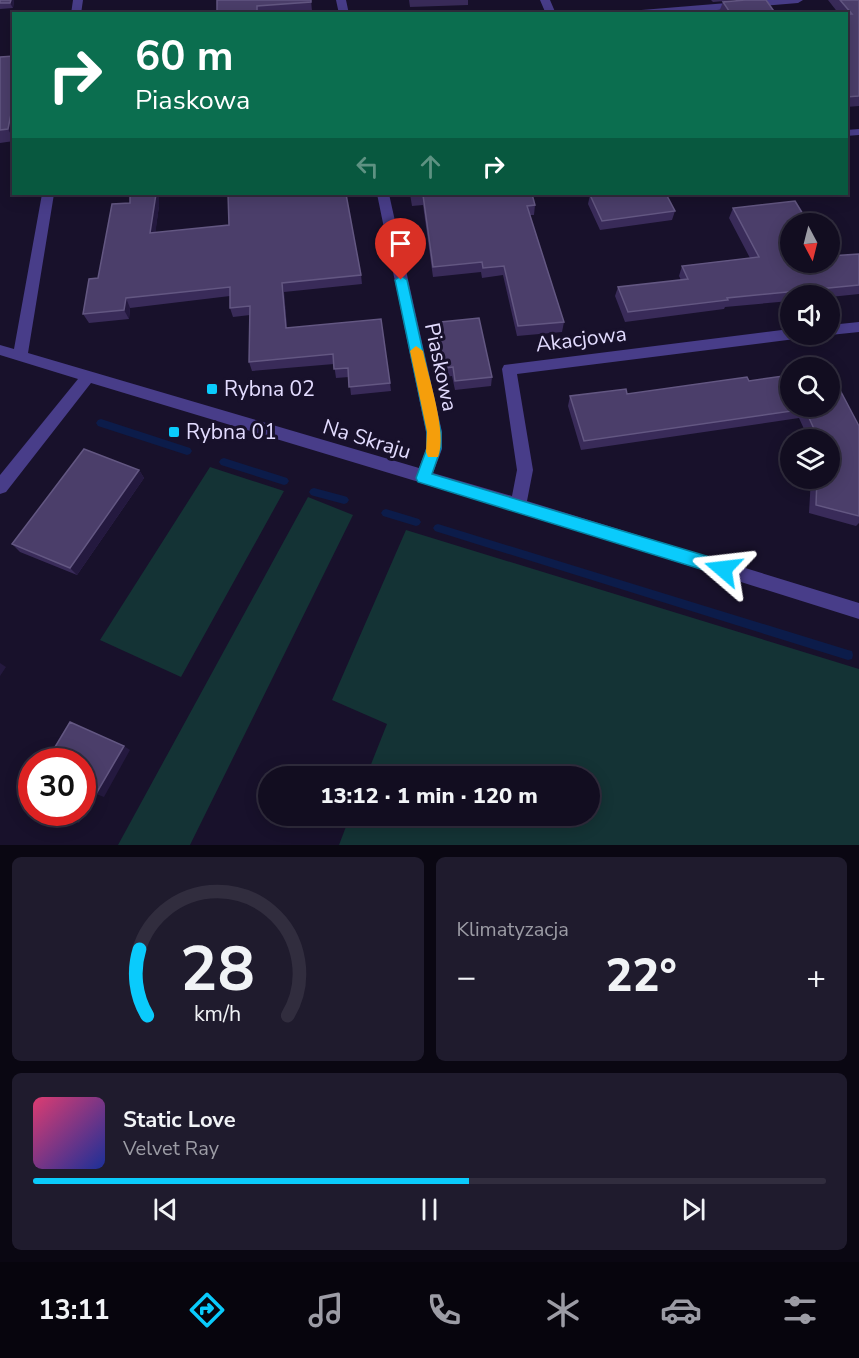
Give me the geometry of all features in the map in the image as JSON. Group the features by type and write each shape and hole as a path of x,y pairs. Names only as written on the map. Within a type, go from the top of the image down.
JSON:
{"street":[{"path":"643,12 708,3 798,0"},
{"path":"20,356 48,195"},
{"name":"Piaskowa","path":"383,195 434,432 434,448 423,478"},
{"path":"840,329 859,327"},
{"name":"Akacjowa","path":"518,505 525,470 509,369 780,336"},
{"name":"Na Skraju","path":"0,350 518,505 859,611"},
{"path":"0,487 88,377"}],"green space":[{"path":"210,467 284,491 181,677 100,640"},
{"path":"308,497 353,515 190,845 118,845"},
{"path":"406,530 859,669 859,845 339,845 346,826 600,826 600,766 370,766 387,724 332,700"}],"building":[{"path":"0,0 11,0 10,3 0,3"},
{"path":"217,0 311,0 311,2 257,6 257,12 217,12"},
{"path":"766,0 775,12 730,12 723,2"},
{"path":"840,0 859,0 859,96 848,97 848,14 852,14"},
{"path":"12,56 12,109 8,129 0,130 0,57"},
{"path":"130,195 156,195 150,233 229,225 228,195 346,195 361,275 282,283 286,328 381,319 390,383 349,387 348,368 334,369 333,354 249,362 250,306 230,308 230,287 126,298 124,310 83,314 89,279 98,278 112,204 130,203"},
{"path":"423,195 532,195 535,205 527,206 564,322 518,326 504,266 483,268 482,262 433,267"},
{"path":"590,195 667,195 675,211 602,221"},
{"path":"795,201 802,213 780,213 780,273 840,273 840,255 859,254 859,285 840,287 840,285 780,285 780,293 628,312 618,287 688,279 682,266 759,257 733,208"},
{"path":"479,318 492,377 455,381 453,367 439,369 431,323"},
{"path":"780,376 780,413 584,441 570,396 626,389 627,394 747,377 749,381"},
{"path":"840,390 859,426 859,516 816,505 817,489 840,489 840,429 814,429 809,417 840,417"},
{"path":"84,449 139,470 70,568 12,544"},
{"path":"70,722 124,746 96,794 96,748 54,748"}],"waterway":[{"path":"101,423 187,451"},
{"path":"224,462 284,481"},
{"path":"314,492 344,500"},
{"path":"386,513 416,522"},
{"path":"438,528 848,655"}],"slow traffic":[{"path":"416,351 434,432 433,452"}],"place":[{"name":"Rybna 02","path":"212,389"},
{"name":"Rybna 01","path":"174,432"}],"route":[{"path":"401,280 434,432 434,448 423,478 723,569"}]}
